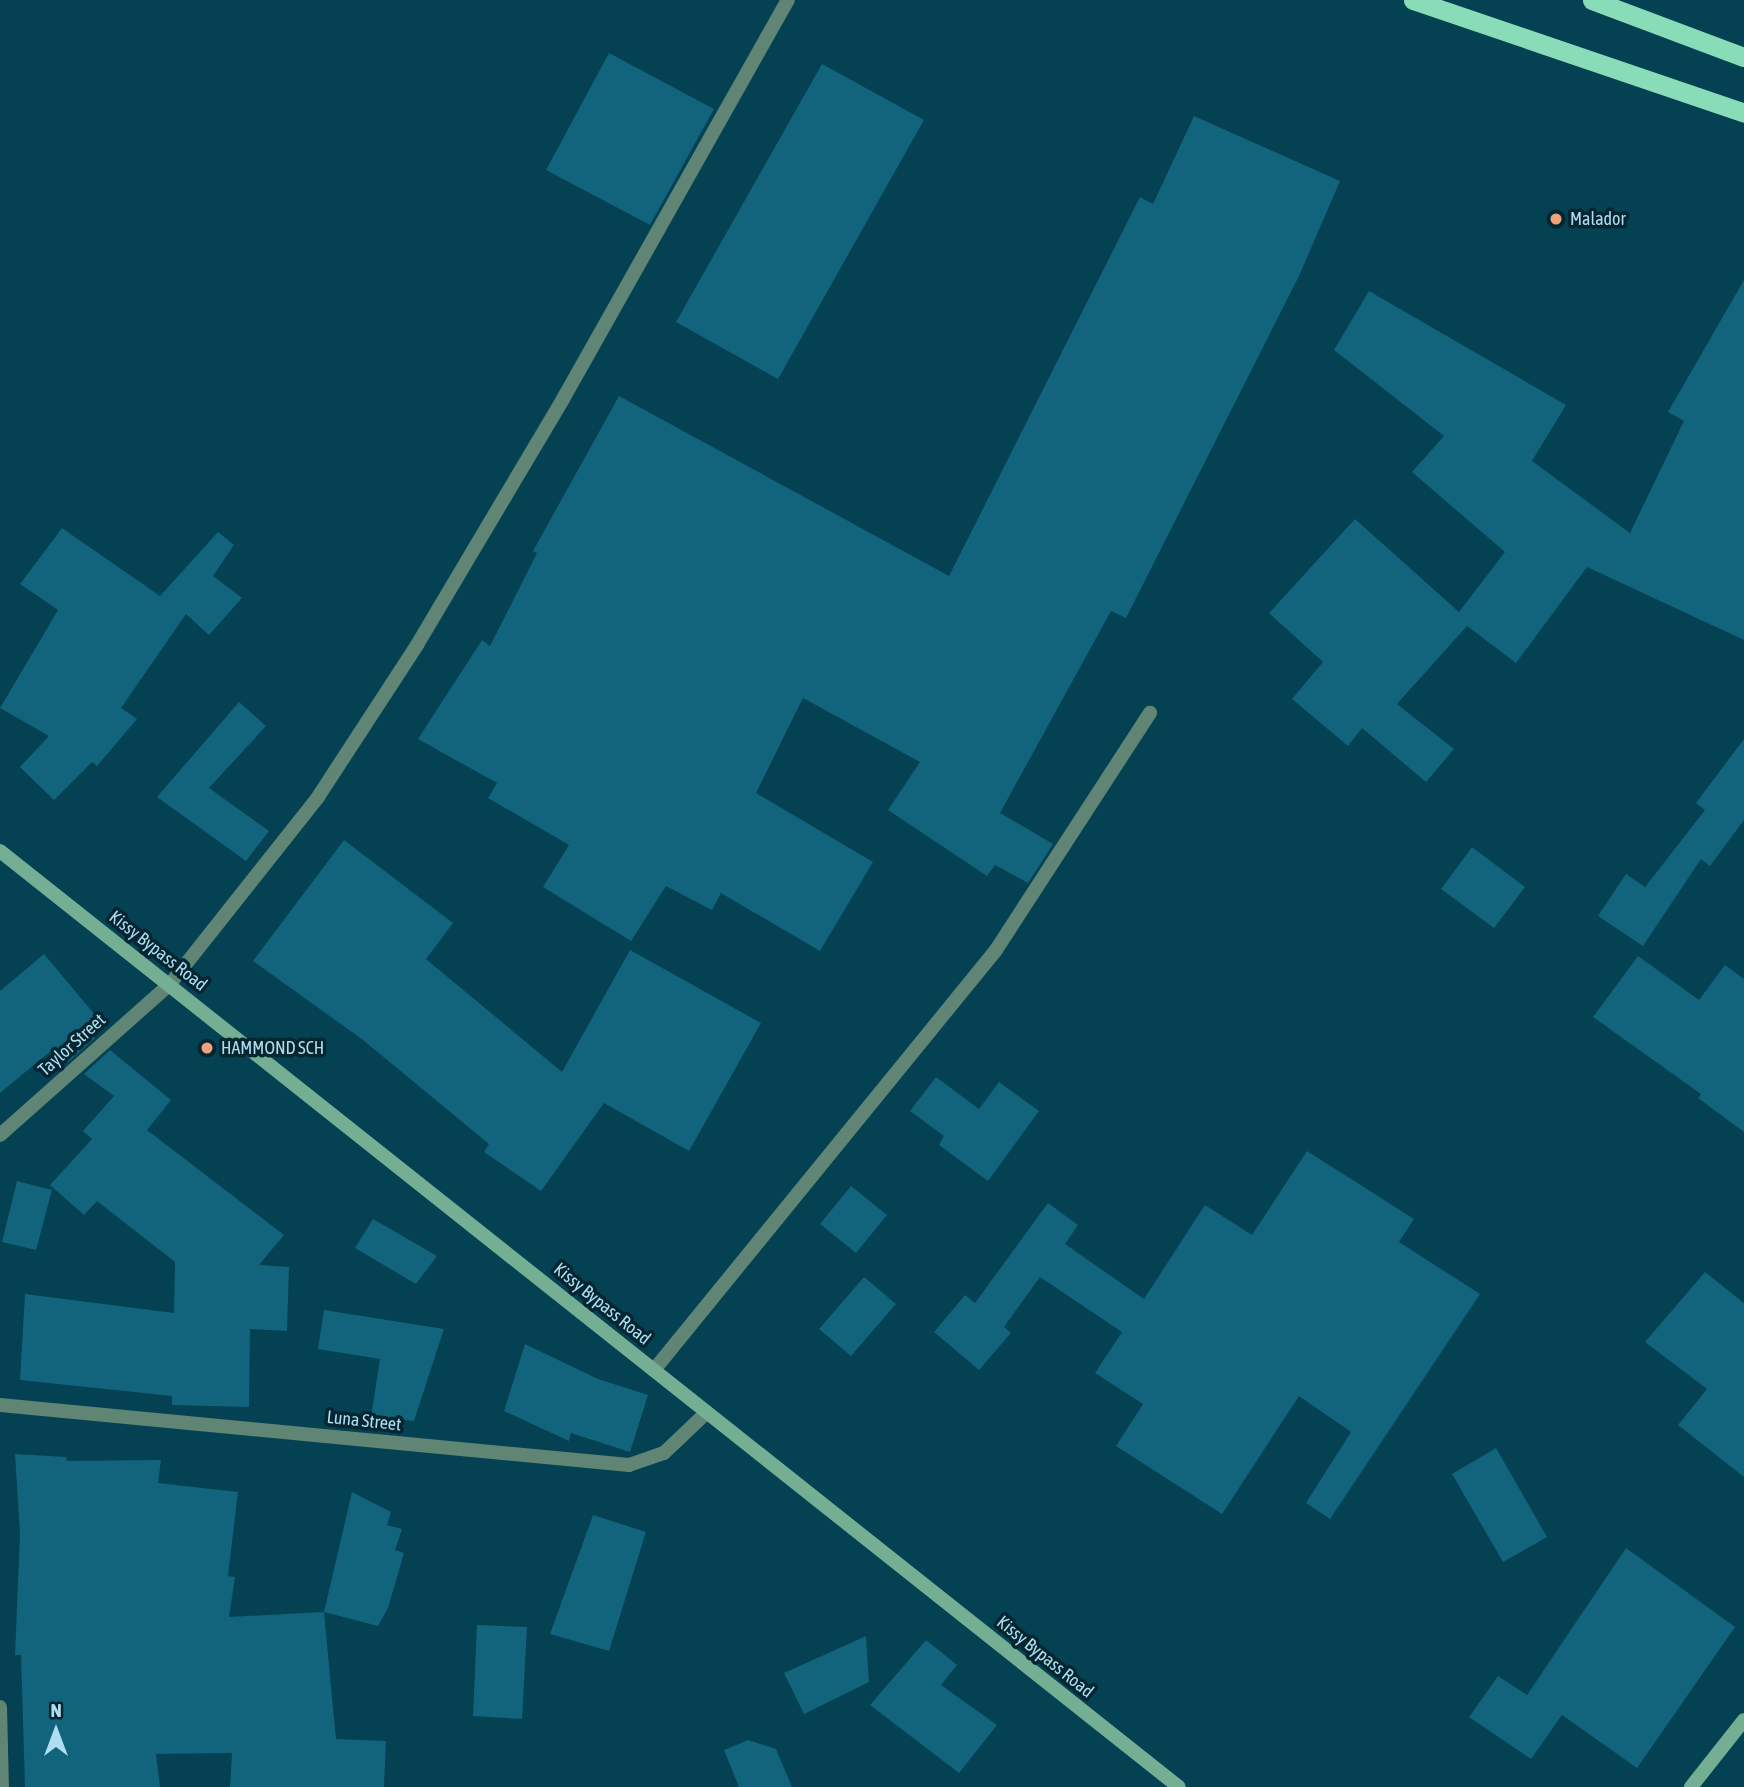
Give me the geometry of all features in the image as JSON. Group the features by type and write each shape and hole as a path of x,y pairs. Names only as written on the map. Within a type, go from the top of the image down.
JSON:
{"highway":[{"path":"1414,0 1744,113"},
{"path":"1592,0 1744,57"}],"main road":[{"name":"Kissy Bypass Road","path":"0,851 1179,1787"},
{"path":"1691,1787 1744,1720"}],"street":[{"name":"Taylor Street","path":"0,1135 170,984 318,797 417,645 563,399 788,0"},
{"path":"654,1370 996,950 1150,713"},
{"name":"Luna Street","path":"0,1405 629,1465 664,1453 707,1412"},
{"path":"0,1707 2,1787"}],"building":[{"path":"609,53 714,109 650,225 546,170"},
{"path":"822,64 924,120 778,379 676,322"},
{"path":"1194,116 1340,181 1299,276 1126,618 1111,611 1000,813 1053,844 1028,883 995,865 987,876 888,810 920,762 803,698 756,793 873,862 820,951 721,893 712,910 666,886 631,941 543,887 569,845 488,798 497,783 418,739 482,640 490,646 537,553 533,551 619,396 949,576 1140,197 1153,204"},
{"path":"1744,280 1744,640 1587,567 1516,663 1467,626 1397,704 1454,749 1426,782 1362,728 1348,746 1292,699 1323,662 1269,613 1355,519 1459,612 1505,552 1412,472 1444,436 1334,350 1369,291 1566,405 1532,461 1630,533 1684,421 1668,412"},
{"path":"62,528 160,596 218,532 234,545 213,576 242,598 209,635 186,614 121,708 137,719 97,766 92,762 54,800 20,767 49,736 0,708 58,610 20,584"},
{"path":"239,702 266,726 209,788 269,831 246,861 157,797"},
{"path":"1744,739 1744,820 1710,866 1701,859 1643,946 1598,916 1626,874 1645,887 1705,810 1696,803"},
{"path":"344,840 453,923 426,959 562,1072 630,950 761,1023 689,1151 604,1103 541,1191 484,1152 489,1144 363,1040 253,961"},
{"path":"1472,847 1525,887 1494,928 1441,889"},
{"path":"44,954 101,1022 89,1032 95,1038 68,1062 52,1050 0,1093 0,991"},
{"path":"1638,956 1699,1000 1725,965 1744,979 1744,1132 1698,1098 1701,1094 1593,1017"},
{"path":"110,1050 171,1100 147,1130 284,1235 259,1265 289,1267 287,1331 250,1329 249,1407 172,1405 172,1396 20,1380 25,1294 174,1313 175,1262 97,1201 84,1215 50,1185 92,1139 83,1131 114,1096 84,1074"},
{"path":"936,1077 979,1109 999,1082 1039,1111 988,1181 939,1145 944,1136 910,1111"},
{"path":"1307,1151 1414,1219 1399,1242 1480,1294 1330,1519 1306,1503 1351,1432 1299,1396 1222,1514 1116,1446 1143,1404 1095,1373 1122,1332 1040,1277 1004,1327 1011,1333 979,1370 934,1332 965,1295 975,1303 1048,1203 1078,1225 1065,1244 1144,1299 1205,1205 1252,1235"},
{"path":"17,1181 52,1190 36,1250 2,1242"},
{"path":"851,1186 887,1215 856,1253 820,1224"},
{"path":"373,1219 437,1256 416,1284 355,1248"},
{"path":"1705,1272 1744,1303 1744,1477 1678,1425 1707,1389 1645,1342"},
{"path":"864,1277 896,1304 851,1356 819,1329"},
{"path":"324,1310 444,1329 414,1421 371,1417 380,1359 318,1349"},
{"path":"525,1344 598,1379 648,1395 630,1452 571,1433 569,1441 504,1411"},
{"path":"1496,1448 1547,1537 1503,1562 1452,1474"},
{"path":"15,1454 66,1457 67,1461 161,1460 158,1483 238,1492 228,1576 235,1577 229,1617 324,1612 336,1739 386,1741 384,1787 230,1787 232,1753 156,1754 160,1787 25,1787 21,1655 15,1655 20,1534"},
{"path":"352,1492 391,1512 387,1525 402,1529 395,1550 404,1553 388,1608 378,1626 324,1612"},
{"path":"593,1515 646,1532 609,1651 550,1634"},
{"path":"1626,1548 1735,1627 1637,1768 1562,1715 1531,1759 1469,1717 1498,1676 1527,1695"},
{"path":"477,1625 527,1627 522,1719 473,1716"},
{"path":"866,1636 869,1682 804,1714 784,1673"},
{"path":"926,1640 957,1665 941,1685 997,1725 959,1773 870,1705"},
{"path":"748,1740 776,1749 792,1787 739,1787 724,1750"}],"place":[{"name":"Malador","path":"1556,219"},
{"name":"HAMMOND SCH","path":"207,1048"}]}
